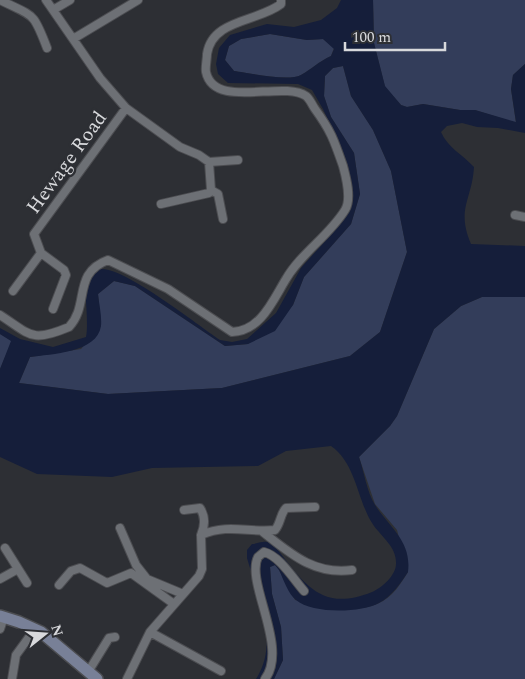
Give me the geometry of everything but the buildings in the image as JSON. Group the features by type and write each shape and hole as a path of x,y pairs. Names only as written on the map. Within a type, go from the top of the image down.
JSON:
{"street":[{"path":"0,0 31,14 37,22 46,48"},
{"path":"46,0 100,78 126,108 180,147 199,155 209,162 238,160"},
{"path":"54,10 70,0"},
{"path":"73,39 138,0"},
{"path":"0,315 28,335 40,337 69,327 78,312 86,276 98,264 108,260 168,289 232,332 250,326 266,314 294,265 319,242 346,209 348,181 332,132 307,97 295,92 235,93 216,87 208,80 205,70 209,43 215,35 226,27 273,11 282,4 282,0"},
{"name":"Hewage Road","path":"41,253 34,234 126,108"},
{"path":"209,162 211,190 219,196 223,219"},
{"path":"162,204 209,193 211,190"},
{"path":"515,215 525,217"},
{"path":"13,291 41,253 64,270 66,275 53,309"},
{"path":"127,679 150,632 202,569 201,535 204,529 203,513 200,508 184,510"},
{"path":"201,535 225,528 263,532 276,530 286,508 315,508"},
{"path":"120,528 136,565 147,579 183,594"},
{"path":"263,532 300,561 333,572 352,570"},
{"path":"6,548 27,584"},
{"path":"265,679 270,672 273,651 257,576 258,557 264,552 268,553 304,591"},
{"path":"58,585 71,571 80,568 107,583 131,573 174,604"},
{"path":"0,579 18,569"},
{"path":"0,629 2,617 35,629 92,676 105,642 109,638 115,637"},
{"path":"12,679 16,655 35,629"},
{"path":"150,632 221,671"}],"shaded area":[{"path":"341,0 373,0 374,43 385,86 401,105 407,107 423,104 460,110 475,110 516,122 511,89 513,75 525,64 525,133 498,128 477,127 462,123 447,126 441,132 451,147 474,167 465,213 465,222 471,244 525,246 525,297 482,297 461,306 434,329 397,416 390,426 359,457 372,500 403,543 408,561 408,572 402,581 388,597 379,603 361,609 325,610 303,605 296,600 288,590 279,570 275,565 270,567 272,594 281,627 283,660 274,679 256,679 263,665 267,634 261,603 247,558 247,550 252,544 271,543 309,586 329,597 342,599 372,592 384,584 394,572 396,558 394,553 368,516 352,473 340,454 331,446 286,451 258,466 152,468 112,477 37,474 0,457 0,369 11,341 0,334 0,328 20,339 53,347 86,337 86,283 99,269 113,271 144,287 220,340 232,342 247,339 276,313 301,268 342,222 350,203 349,173 340,145 312,90 298,84 228,83 218,74 216,64 219,48 230,35 267,24 294,27 321,20 337,8","holes":["270,34 307,40 323,39 334,49 331,56 301,75 287,78 234,71 225,60 229,46 241,39","343,66 351,96 373,130 391,171 407,252 380,332 350,356 222,388 108,394 19,383 30,357 61,353 82,347 98,335 101,326 98,294 114,281 135,286 225,346 248,344 275,331 293,305 304,277 351,224 360,194 354,153 331,117 324,96 325,76 333,68"]},
{"path":"373,0 525,0 525,64 513,75 511,89 516,123 475,110 460,110 423,104 407,107 401,105 385,87 374,43"},
{"path":"270,34 307,40 323,39 334,48 331,56 305,73 288,78 234,71 225,60 229,46 241,39"},
{"path":"343,66 351,96 373,130 391,171 407,252 380,332 350,356 222,388 108,394 19,383 30,357 81,349 101,326 98,294 114,281 135,286 225,346 248,344 293,305 304,277 351,224 360,194 354,153 331,117 324,96 325,76 333,68"},
{"path":"482,297 525,297 525,679 274,679 283,660 281,627 272,594 270,567 275,565 279,570 295,600 345,609 371,606 382,602 394,592 408,572 397,530 375,504 359,457 390,426 397,416 434,329 461,306"},
{"path":"0,334 12,341 0,369"}]}
